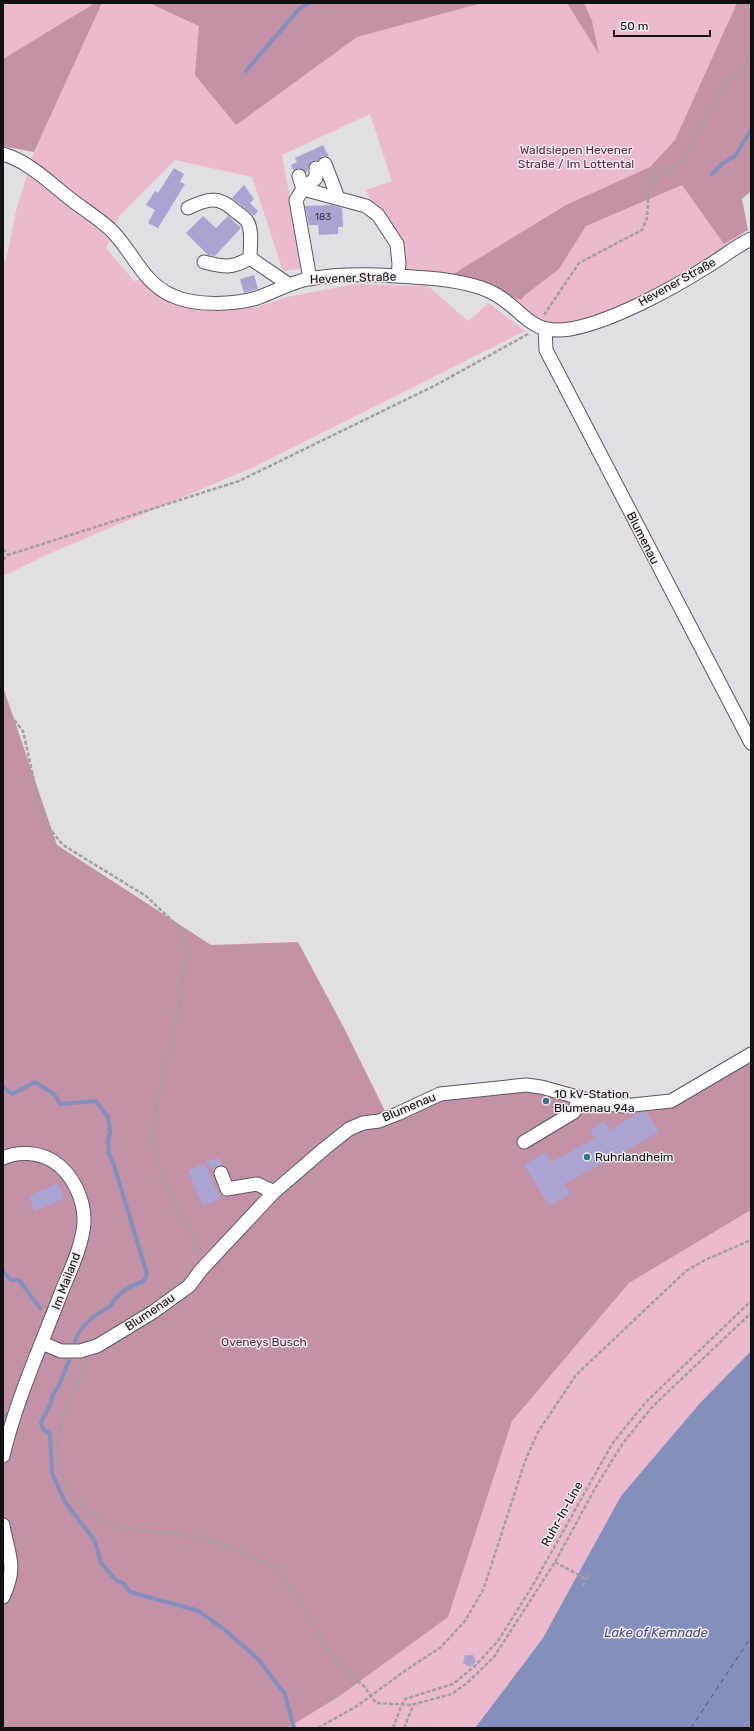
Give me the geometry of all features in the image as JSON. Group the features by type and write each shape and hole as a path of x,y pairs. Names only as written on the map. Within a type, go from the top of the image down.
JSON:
{"street":[{"name":"Hevener Straße","path":"3,154 23,162 111,230 148,280 161,290 175,298 204,303 244,301 258,298 288,284 310,279 346,276 398,276 455,282 478,287 504,300 540,328 557,330 571,329 595,323 657,296 751,239"},
{"path":"310,279 296,200 303,189 316,178 320,166 338,198"},
{"path":"299,176 303,189"},
{"path":"303,189 366,206 378,215 397,244 399,264 398,276"},
{"path":"188,208 204,200 217,200 228,204 247,221 250,232 250,258"},
{"path":"250,258 288,284"},
{"path":"204,262 225,267 237,266 250,258"},
{"name":"Blumenau","path":"540,328 546,350 751,744"},
{"name":"Blumenau","path":"42,1343 61,1351 80,1351 97,1346 153,1312 189,1286 201,1270 274,1192 349,1129 363,1122 379,1121 398,1114 440,1094 526,1085 541,1087 599,1103 623,1106 671,1101 751,1054"},
{"path":"524,1142 574,1112 579,1097"},
{"name":"Im Mailand","path":"3,1158 15,1153 32,1154 50,1159 64,1169 74,1184 82,1207 84,1223 78,1250 21,1400 3,1456"},
{"path":"221,1173 227,1189 257,1184 274,1192"},
{"path":"3,1525 11,1557 11,1576 3,1597"}],"path":[{"path":"649,183 679,165 722,90 751,59"},
{"path":"3,560 8,555 239,481 436,386 526,337 540,328 579,263 642,230 647,218 650,167"},
{"path":"3,549 8,555"},
{"path":"3,706 23,731 43,821 63,845 146,896 182,930 186,955 179,1009 155,1113 152,1138 156,1160 172,1199 192,1236 201,1270"},
{"path":"318,1728 358,1706 371,1697 441,1646 465,1621 484,1588 531,1446 576,1375 686,1271 705,1260 751,1240"},
{"name":"Ruhr-In-Line","path":"402,1704 406,1699 413,1695 453,1684 475,1666 498,1641 533,1585 612,1444 645,1403 751,1301"},
{"path":"97,1346 79,1375 70,1397 62,1420 57,1444 57,1460 65,1483 83,1507 103,1521 119,1528 180,1534 223,1544 273,1566 296,1594 327,1650 344,1670 364,1686 376,1703 411,1705 452,1694 467,1684 494,1657 554,1562 597,1485 623,1443 652,1407 751,1313"},
{"path":"554,1562 586,1579"},
{"path":"583,1586 589,1574"},
{"path":"393,1728 402,1704"},
{"path":"404,1728 412,1708 411,1705"}],"green space":[{"path":"3,3 95,3 3,59"},
{"path":"95,3 102,3 34,152 3,146 3,59"},
{"name":"Waldsiepen Hevener Straße / Im Lottental","path":"102,3 149,3 167,11 169,3 751,3 735,200 742,239 691,271 635,301 591,318 567,323 550,324 536,318 519,304 404,269 366,190 392,181 370,114 282,155 303,268 283,271 252,177 175,160 120,215 106,248 134,281 142,279 152,291 166,300 199,309 246,304 257,307 287,297 355,284 428,286 468,321 489,303 525,331 254,467 53,552 3,576 3,266 7,255 16,211 34,152"},
{"path":"149,3 482,3 357,37 236,125 195,75 199,26"},
{"path":"567,3 584,3 592,21 599,54"},
{"path":"737,3 751,3 751,191 742,199 748,230 724,244 682,185 586,226 559,269 525,295 521,300 450,276 566,205 650,167 675,140"},
{"name":"Oveneys Busch","path":"3,687 57,845 211,945 298,942 343,1026 385,1111 440,1094 544,1080 608,1098 668,1097 751,1048 751,1210 629,1283 512,1421 448,1617 341,1695 288,1728 3,1728"},
{"path":"751,1210 751,1351 701,1402 543,1638 475,1728 288,1728 341,1695 447,1617 512,1421 629,1283"}],"water":[{"name":"Lake of Kemnade","path":"751,1351 751,1728 475,1728 543,1638 621,1496 701,1402"}],"building":[{"path":"323,145 329,157 323,156 318,160 312,161 306,173 300,168 293,170 291,165 297,162 295,158"},
{"path":"174,168 184,174 180,182 185,184 158,228 148,223 155,210 146,205 155,191 158,193"},
{"path":"244,185 254,199 250,203 258,211 254,216 232,198"},
{"path":"333,205 342,208 343,227 338,227 338,234 319,235 318,225 309,225 305,206"},
{"path":"203,216 216,228 228,216 241,228 215,256 208,255 186,233"},
{"path":"254,275 258,289 244,293 240,279"},
{"name":"Ruhrlandheim","path":"640,1112 646,1112 659,1132 564,1184 570,1194 550,1206 524,1165 546,1152 552,1162 595,1138 590,1130 604,1121 610,1130"},
{"path":"219,1158 222,1165 218,1166 214,1170 205,1161"},
{"path":"205,1163 220,1199 203,1206 188,1171"},
{"path":"58,1183 65,1198 35,1211 29,1196"},
{"path":"465,1655 473,1655 476,1662 470,1667 463,1663"}],"waterway":[{"path":"246,71 299,9 309,3"},
{"path":"712,174 723,163 735,156 751,130"},
{"path":"3,1087 12,1094 35,1082 54,1094 60,1104 96,1101 108,1117 110,1132 108,1141 109,1154 114,1165 147,1274 144,1281 124,1291 116,1298 110,1307 89,1321 77,1335 75,1341"},
{"path":"3,1271 11,1280 19,1280 40,1308"},
{"path":"69,1361 60,1384 52,1396 51,1404 41,1423 43,1429 50,1434 52,1473 65,1502 95,1541 101,1563 117,1581 123,1583 130,1592 199,1611 225,1630 258,1659 285,1694 294,1728"}],"ferry route":[{"path":"691,1728 751,1637"}],"place":[{"name":"10 kV-Station Blumenau 94a","path":"546,1101"},
{"name":"Ruhrlandheim","path":"587,1157"}]}
